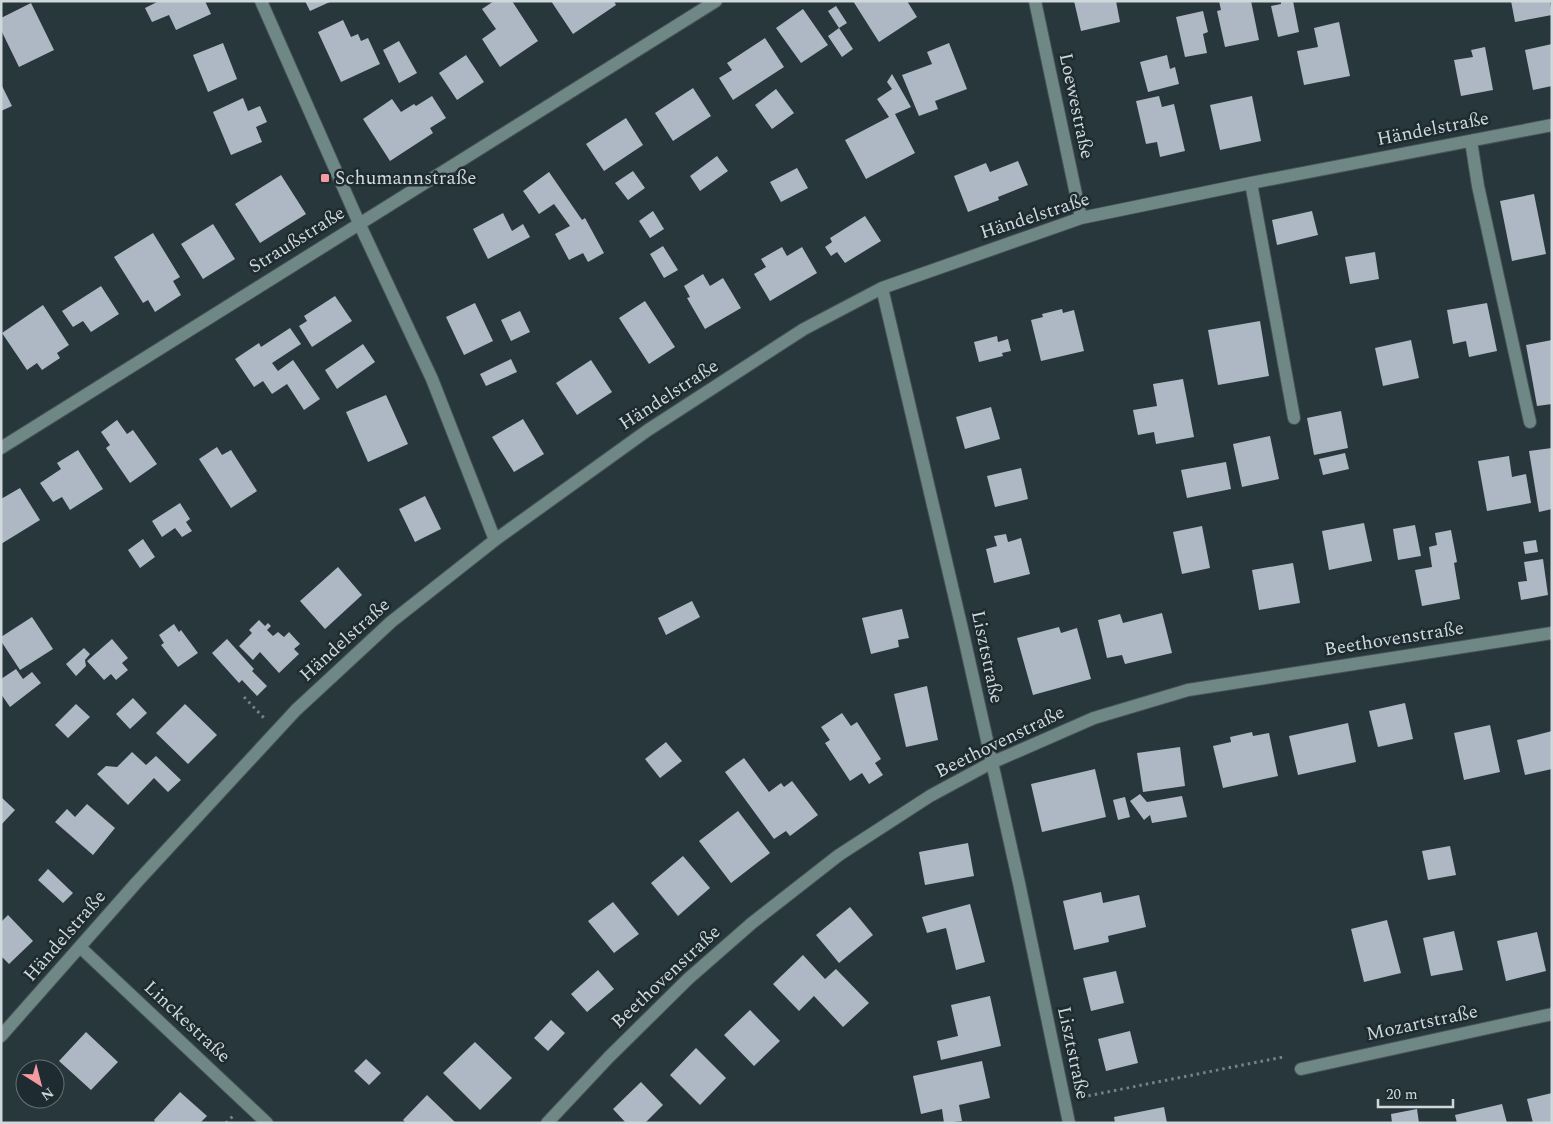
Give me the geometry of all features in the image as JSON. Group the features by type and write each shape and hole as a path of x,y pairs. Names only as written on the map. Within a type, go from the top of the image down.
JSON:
{"street":[{"path":"261,1 359,223 432,379 495,540"},
{"name":"Straußstraße","path":"1,448 716,1"},
{"name":"Loewestraße","path":"1035,1 1081,218"},
{"name":"Händelstraße","path":"1,1036 137,882 296,710 391,622 495,540 656,424 804,329 882,288 1081,218 1552,125"},
{"path":"1471,141 1478,186 1530,422"},
{"path":"1251,183 1294,418"},
{"name":"Lisztstraße","path":"882,288 1020,884 1069,1123"},
{"name":"Beethovenstraße","path":"547,1123 609,1057 681,986 759,917 839,856 930,796 991,762 1094,718 1188,690 1552,633"},
{"name":"Linckestraße","path":"80,948 268,1123"},
{"name":"Mozartstraße","path":"1301,1069 1552,1014"}],"path":[{"path":"244,697 277,731"},
{"path":"1064,1101 1283,1057"}],"building":[{"path":"159,1 205,1 211,14 176,30 169,15 152,22 145,8"},
{"path":"305,1 332,1 310,11"},
{"path":"494,1 512,1 538,41 500,67 482,39 496,29 482,9"},
{"path":"551,1 614,1 616,5 573,34"},
{"path":"853,1 907,1 917,17 879,42"},
{"path":"1074,1 1116,1 1120,22 1081,31"},
{"path":"1219,1 1251,1 1259,40 1225,47 1217,11 1221,10"},
{"path":"1281,1 1293,1 1299,32 1278,37 1271,6 1281,4"},
{"path":"1511,1 1550,1 1552,15 1515,22"},
{"path":"31,3 54,50 19,67 1,30 1,18"},
{"path":"836,6 847,23 839,28 828,11"},
{"path":"803,9 828,45 801,63 776,28"},
{"path":"1203,11 1208,32 1203,34 1207,53 1185,57 1176,17"},
{"path":"343,20 351,37 358,34 361,41 368,38 380,64 341,82 318,32"},
{"path":"1339,22 1350,76 1304,85 1297,51 1318,47 1314,28"},
{"path":"839,28 853,49 842,57 828,36"},
{"path":"765,38 784,67 733,100 719,78 732,70 727,63"},
{"path":"399,41 417,73 399,83 383,50"},
{"path":"223,43 237,79 208,92 193,55"},
{"path":"949,43 967,89 935,101 938,109 919,116 902,75 932,64 927,52"},
{"path":"1552,44 1552,86 1533,90 1525,50"},
{"path":"1485,47 1493,90 1461,96 1454,60 1473,57 1471,50"},
{"path":"466,55 484,82 457,100 439,73"},
{"path":"1167,55 1170,69 1175,67 1179,84 1148,92 1140,62"},
{"path":"892,74 911,107 895,114 915,153 866,179 845,140 889,117 877,99 892,89 887,82"},
{"path":"1,84 12,106 1,111"},
{"path":"693,88 711,116 673,141 655,113"},
{"path":"776,89 794,113 772,129 755,105"},
{"path":"432,96 446,118 430,128 433,133 390,161 363,119 392,99 401,112 414,104 416,106"},
{"path":"1159,96 1162,107 1174,104 1185,151 1160,157 1157,142 1146,144 1136,101"},
{"path":"1252,96 1261,141 1220,150 1210,105"},
{"path":"243,98 248,111 260,106 267,122 256,127 262,142 231,155 213,112"},
{"path":"626,118 643,145 604,171 586,144"},
{"path":"717,156 728,171 700,191 690,176"},
{"path":"1018,161 1028,185 998,197 999,200 968,212 954,176 986,163 990,172"},
{"path":"797,168 808,188 781,202 770,182"},
{"path":"633,171 645,188 628,200 615,183"},
{"path":"549,172 582,220 585,218 604,253 588,262 583,253 569,260 555,234 570,226 554,204 539,214 523,191"},
{"path":"281,175 306,214 260,243 235,204"},
{"path":"1534,194 1546,254 1512,261 1500,201"},
{"path":"653,211 664,229 650,238 639,221"},
{"path":"1312,211 1318,235 1277,245 1272,220"},
{"path":"503,213 512,231 523,224 530,237 488,259 473,229"},
{"path":"865,216 881,241 845,263 837,252 831,256 825,247 832,242 830,238"},
{"path":"213,224 235,259 203,279 181,244"},
{"path":"153,233 180,277 173,281 181,295 155,312 148,300 143,303 114,257"},
{"path":"663,246 678,270 664,278 650,254"},
{"path":"782,247 787,256 802,247 817,273 770,301 754,274 766,267 761,259"},
{"path":"1375,252 1379,279 1350,284 1345,257"},
{"path":"703,274 710,286 723,278 741,308 705,329 687,298 690,297 684,286"},
{"path":"101,286 119,314 91,332 83,321 73,327 62,311"},
{"path":"335,296 352,321 312,347 299,326 307,321 304,316"},
{"path":"645,301 675,347 649,364 619,318"},
{"path":"475,303 493,341 464,355 446,317"},
{"path":"1487,303 1497,351 1469,357 1466,341 1453,344 1447,310"},
{"path":"43,305 69,345 57,353 60,358 42,370 37,363 27,370 2,333"},
{"path":"1062,309 1063,313 1074,310 1084,351 1041,361 1031,320 1043,317 1042,314"},
{"path":"520,311 530,332 511,341 501,320"},
{"path":"1260,321 1269,376 1218,385 1208,330"},
{"path":"290,328 301,344 272,363 278,371 293,360 320,399 304,410 287,384 272,394 263,381 254,387 235,359 259,343 261,347"},
{"path":"997,336 998,342 1008,339 1011,351 1002,353 1003,356 979,362 974,342"},
{"path":"1411,340 1419,378 1383,386 1375,348"},
{"path":"1552,340 1552,404 1537,406 1526,345"},
{"path":"363,344 375,362 337,389 325,370"},
{"path":"511,359 517,372 486,386 480,374"},
{"path":"591,360 612,392 577,415 556,383"},
{"path":"1183,379 1194,437 1156,444 1154,432 1138,435 1133,410 1157,406 1153,384"},
{"path":"386,395 408,444 368,462 346,412"},
{"path":"991,407 1000,439 965,449 956,417"},
{"path":"1341,411 1348,448 1314,455 1307,418"},
{"path":"523,419 544,454 514,472 492,437"},
{"path":"117,420 127,434 133,430 157,464 130,483 106,448 110,445 101,432"},
{"path":"1270,436 1279,479 1242,487 1233,444"},
{"path":"217,447 222,455 231,450 257,491 231,508 199,459"},
{"path":"1552,448 1552,509 1539,512 1529,451"},
{"path":"78,450 103,489 70,510 62,497 53,502 40,483 61,469 57,463"},
{"path":"1345,453 1349,469 1323,475 1319,459"},
{"path":"1509,456 1512,477 1526,474 1531,503 1487,511 1478,461"},
{"path":"1226,462 1231,489 1187,498 1181,470"},
{"path":"1021,468 1028,499 995,507 987,476"},
{"path":"20,488 40,520 1,544 1,499"},
{"path":"425,496 441,529 415,542 399,509"},
{"path":"180,503 190,519 186,522 192,531 182,537 175,528 162,537 152,521"},
{"path":"1364,523 1372,561 1329,570 1322,531"},
{"path":"1415,525 1421,556 1398,560 1393,529"},
{"path":"1202,526 1210,568 1182,574 1173,532"},
{"path":"1451,530 1457,562 1454,563 1460,599 1422,606 1415,570 1432,567 1429,547 1437,545 1435,533"},
{"path":"1006,534 1008,542 1021,538 1030,574 994,583 986,549 997,546 994,536"},
{"path":"143,539 155,557 140,568 128,550"},
{"path":"1536,540 1538,552 1525,554 1523,542"},
{"path":"1543,559 1548,595 1521,600 1518,582 1527,581 1524,562"},
{"path":"1293,563 1300,603 1259,610 1252,570"},
{"path":"338,567 362,595 325,629 300,601"},
{"path":"692,601 700,617 666,635 658,618"},
{"path":"902,609 909,638 898,640 899,647 871,654 862,618"},
{"path":"1162,613 1172,653 1125,664 1122,655 1107,658 1098,620 1120,614 1123,623"},
{"path":"32,617 53,649 20,670 1,641 1,637"},
{"path":"259,620 265,626 268,623 271,626 267,630 273,636 278,632 284,637 289,632 300,644 294,649 299,654 279,673 260,652 253,660 239,646 252,633 249,630"},
{"path":"174,624 179,632 181,630 198,653 178,667 161,645 164,643 159,635"},
{"path":"1059,627 1061,633 1077,628 1091,679 1033,695 1017,638"},
{"path":"112,639 128,658 122,663 128,670 116,680 111,674 104,680 87,661"},
{"path":"227,639 254,669 252,671 267,686 257,696 242,680 239,683 212,653"},
{"path":"84,648 90,654 85,660 86,666 76,676 66,664"},
{"path":"16,669 23,679 32,672 41,683 10,707 1,694 1,679"},
{"path":"927,686 938,740 906,747 894,694"},
{"path":"133,698 147,713 130,729 116,714"},
{"path":"1405,703 1413,739 1378,747 1369,711"},
{"path":"76,704 90,717 68,738 55,725"},
{"path":"185,704 217,735 188,764 156,733"},
{"path":"842,713 851,726 857,722 881,759 875,763 883,775 869,784 862,773 850,781 825,743 830,740 821,727"},
{"path":"1348,723 1356,762 1298,775 1289,736"},
{"path":"1490,725 1500,772 1464,780 1454,733"},
{"path":"1552,731 1552,769 1525,775 1517,740"},
{"path":"1252,732 1253,736 1269,733 1278,776 1223,788 1213,746 1231,742 1230,737"},
{"path":"666,742 682,761 660,778 645,759"},
{"path":"1180,747 1185,786 1143,792 1137,753"},
{"path":"132,752 146,765 156,756 181,780 168,792 154,778 128,805 97,774 106,766 117,767"},
{"path":"744,758 769,792 781,783 784,787 792,781 818,815 790,836 786,831 774,839 725,772"},
{"path":"1095,769 1106,817 1042,832 1031,784"},
{"path":"1140,794 1147,802 1182,796 1187,817 1152,823 1150,815 1144,820 1130,801"},
{"path":"1,797 15,810 1,825"},
{"path":"1125,797 1130,817 1118,820 1113,800"},
{"path":"87,804 115,828 93,855 55,822 67,809 75,817"},
{"path":"738,811 770,853 731,883 699,841"},
{"path":"968,843 974,876 925,885 919,852"},
{"path":"1450,846 1456,875 1428,880 1422,851"},
{"path":"683,856 710,888 678,916 651,883"},
{"path":"48,869 73,893 63,903 38,880"},
{"path":"1101,892 1103,903 1139,895 1146,927 1108,936 1109,942 1074,950 1063,901"},
{"path":"613,902 639,934 614,953 588,921"},
{"path":"970,904 985,962 956,970 946,928 927,933 922,917"},
{"path":"850,907 873,935 839,963 816,935"},
{"path":"8,915 33,941 9,964 1,956 1,922"},
{"path":"1387,920 1401,973 1364,982 1351,929"},
{"path":"1454,931 1463,970 1431,976 1423,938"},
{"path":"1537,932 1546,971 1506,981 1497,941"},
{"path":"803,955 825,979 836,969 869,1003 843,1027 814,996 799,1011 773,984"},
{"path":"598,970 614,989 587,1012 571,994"},
{"path":"1116,971 1124,1003 1091,1011 1083,978"},
{"path":"990,996 1001,1046 941,1060 937,1041 958,1036 951,1005"},
{"path":"750,1010 780,1041 754,1066 724,1035"},
{"path":"551,1020 565,1033 548,1051 534,1038"},
{"path":"1130,1031 1138,1063 1106,1071 1098,1039"},
{"path":"86,1032 118,1062 91,1090 65,1066 65,1059 61,1059"},
{"path":"475,1042 512,1078 480,1110 443,1073"},
{"path":"696,1048 726,1078 700,1105 670,1075"},
{"path":"366,1059 381,1073 369,1085 354,1071"},
{"path":"982,1061 990,1098 959,1105 962,1121 944,1123 942,1109 921,1114 913,1076"},
{"path":"641,1082 663,1105 645,1123 626,1123 613,1109"},
{"path":"180,1092 207,1116 200,1123 156,1123 154,1120"},
{"path":"1552,1093 1552,1123 1533,1123 1527,1099"},
{"path":"427,1095 456,1123 406,1123 403,1120"},
{"path":"1502,1104 1507,1123 1457,1123 1455,1115"},
{"path":"1164,1107 1167,1123 1115,1123 1114,1117"},
{"path":"1417,1109 1419,1123 1392,1123 1391,1114"}],"place":[{"name":"Schumannstraße","path":"325,178"}]}
